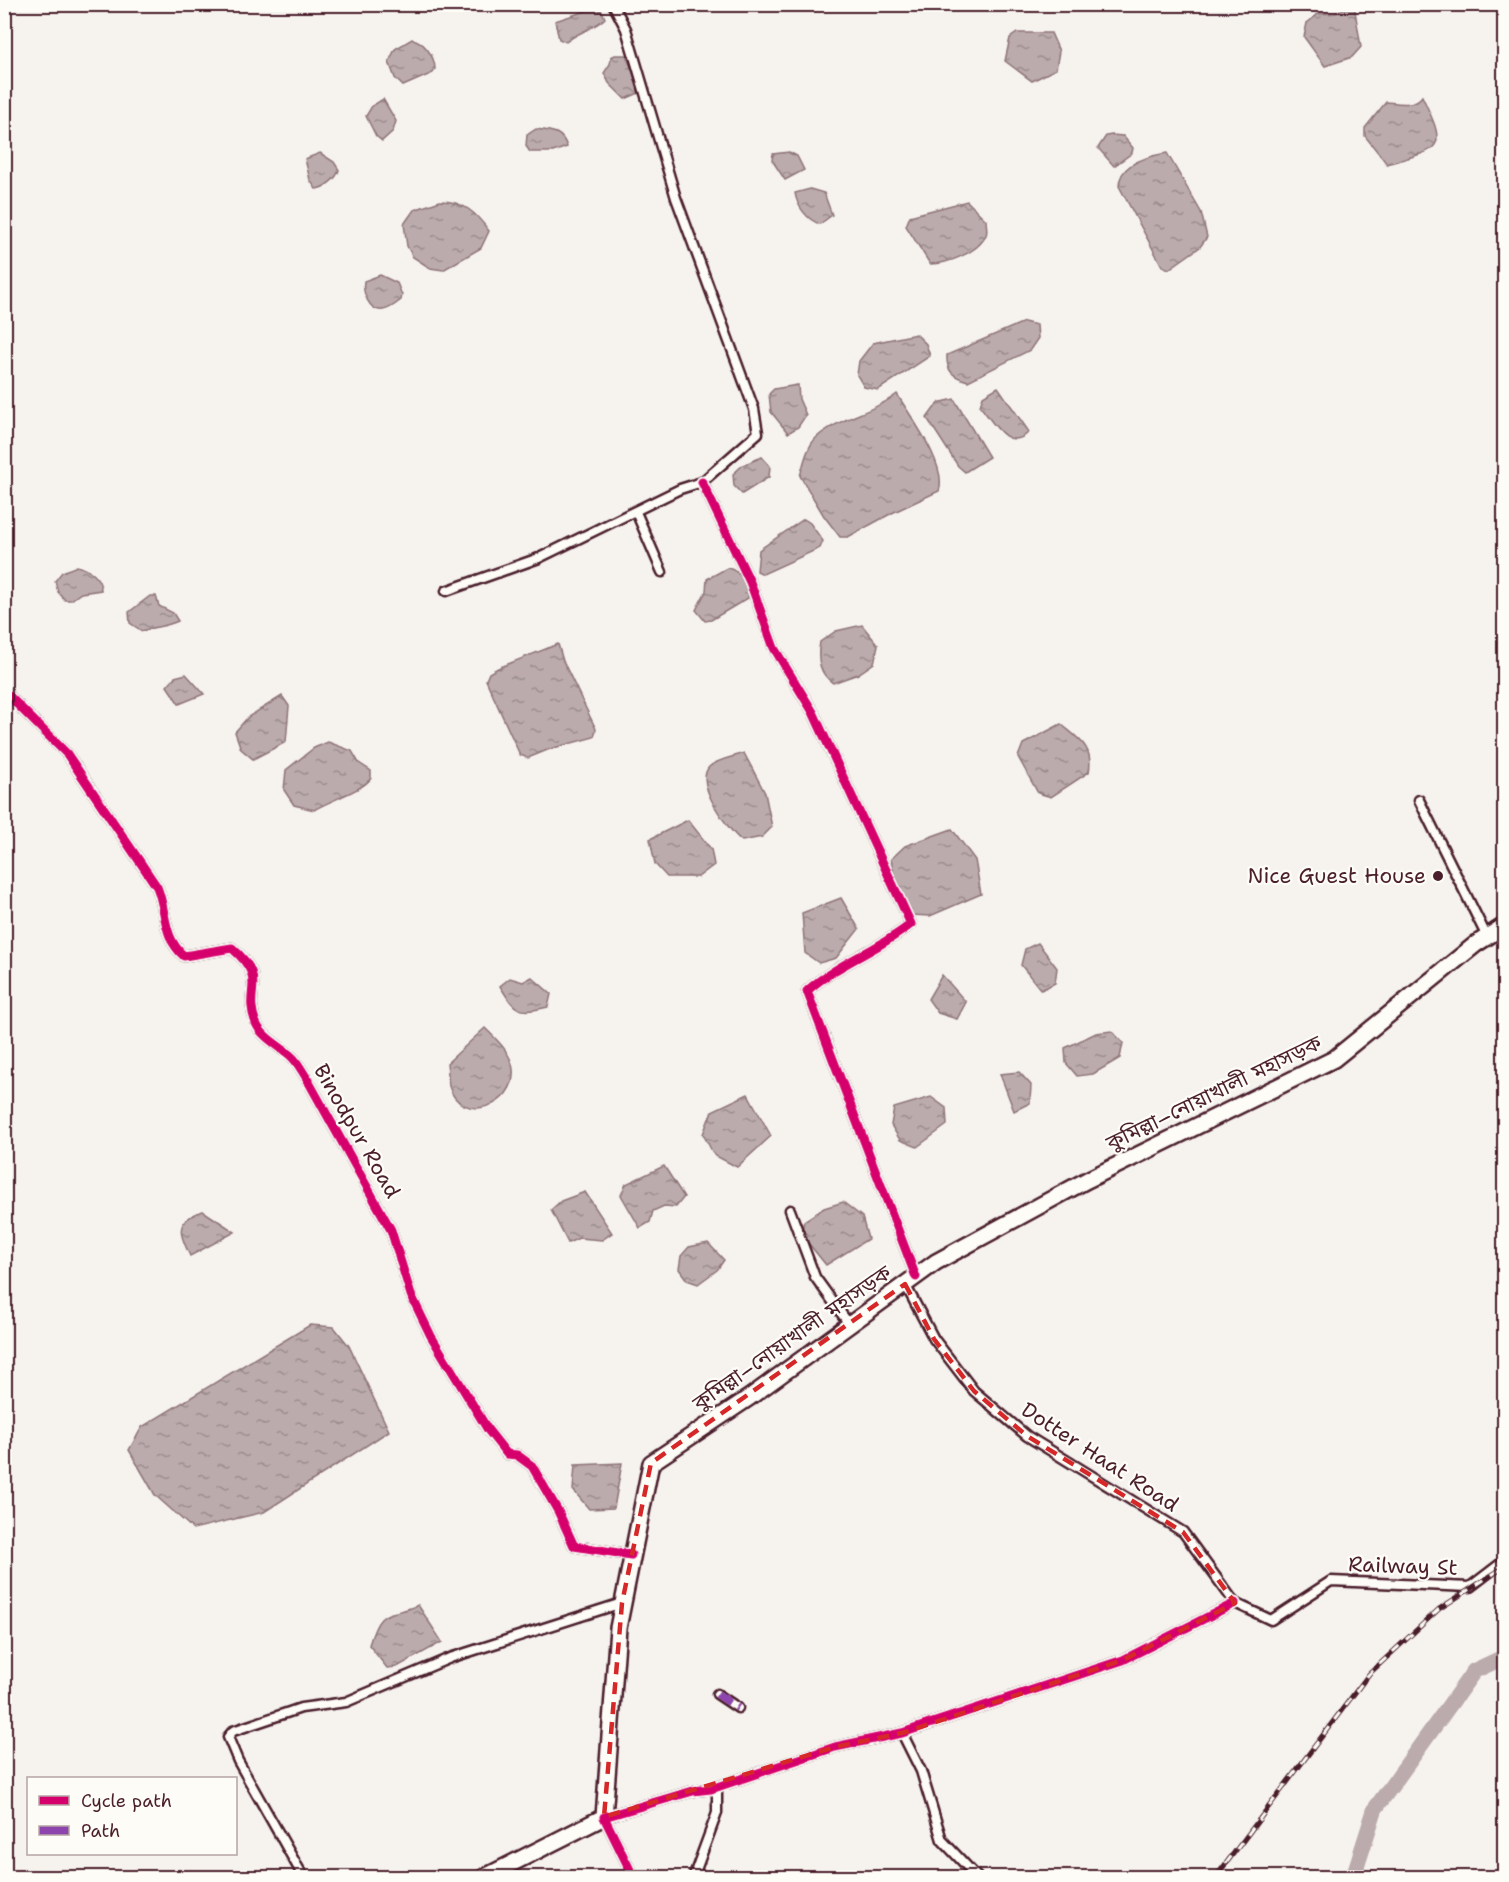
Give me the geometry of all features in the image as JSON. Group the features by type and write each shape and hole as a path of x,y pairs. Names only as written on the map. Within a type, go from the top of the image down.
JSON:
{"highway":[{"name":"কুমিল্লা–নোয়াখালী মহাসড়ক","path":"604,1817 610,1707 622,1604 631,1555 644,1509 651,1463 750,1397 910,1281 1033,1207 1334,1059 1487,937 1504,926"},
{"path":"483,1878 604,1817"}],"street":[{"path":"446,591 539,558 547,552 681,489 702,482 758,433 755,417 676,198 626,29 613,4"},
{"name":"Dotter Haat Road","path":"702,482 750,582 774,648 813,712 911,924 821,979 807,991 910,1281 934,1339 974,1390 1027,1436 1183,1532 1235,1603"},
{"path":"636,512 662,572"},
{"name":"Binodpur Road","path":"4,691 67,754 157,887 162,899 167,936 176,950 183,956 232,948 243,958 254,975 252,1000 256,1024 280,1049 294,1058 377,1201 391,1230 411,1295 431,1336 488,1430 507,1454 517,1455 532,1466 558,1511 574,1546 631,1555"},
{"path":"1419,800 1487,937"},
{"path":"790,1210 814,1277 849,1324"},
{"name":"Railway St","path":"1235,1603 1271,1620 1331,1581 1470,1587 1504,1561"},
{"path":"634,1878 604,1817 693,1791 714,1788 835,1747 902,1733 1123,1660 1235,1603"},
{"path":"304,1878 238,1761 228,1737 233,1731 301,1708 346,1702 450,1658 622,1604"},
{"path":"717,1694 738,1708"},
{"path":"902,1733 921,1771 942,1840 978,1878"},
{"path":"693,1878 717,1813 714,1788"}],"highlighted area":[{"path":"905,1284 934,1339 974,1391 1027,1436 1183,1532 1235,1603 1123,1660 902,1733 835,1747 604,1817 622,1603 651,1463"}],"water":[{"path":"1348,4 1354,5 1361,47 1352,57 1325,66 1304,37 1307,23 1318,14 1336,13"},
{"path":"595,8 602,11 605,18 566,42 559,39 555,21"},
{"path":"1017,33 1051,33 1059,51 1056,69 1032,81 1005,61 1010,38"},
{"path":"412,39 421,43 428,50 435,69 433,73 403,86 395,78 389,62 395,49"},
{"path":"626,55 641,92 625,99 609,83 604,73 610,64 611,57"},
{"path":"1422,96 1436,128 1435,145 1419,154 1387,164 1365,136 1365,128 1386,102 1411,103"},
{"path":"383,99 396,121 393,131 382,141 376,136 366,116 372,106"},
{"path":"536,129 552,131 559,135 567,147 553,152 530,152 526,146 527,135"},
{"path":"1106,136 1123,136 1133,148 1132,153 1114,166 1098,148"},
{"path":"789,152 797,156 804,170 785,180 772,160 773,154"},
{"path":"320,153 334,162 339,170 330,182 316,189 310,180 305,159"},
{"path":"1167,153 1201,212 1207,237 1200,247 1169,269 1162,266 1119,186 1120,178 1129,166 1152,156"},
{"path":"810,189 824,193 832,215 820,224 807,216 796,198 795,193"},
{"path":"440,201 456,203 469,209 489,231 481,248 443,270 430,268 413,257 407,246 404,224 414,210"},
{"path":"967,201 986,220 986,235 970,252 945,262 930,264 906,226 910,216"},
{"path":"380,275 397,283 402,295 399,302 383,310 370,305 365,296 364,285 364,281"},
{"path":"1024,322 1037,325 1038,338 1030,350 968,381 958,378 949,369 947,355"},
{"path":"916,334 926,344 930,356 878,390 864,387 857,375 859,361 873,343"},
{"path":"798,385 799,399 806,415 798,427 788,433 771,412 769,394 774,389"},
{"path":"998,387 1029,432 1021,438 1014,439 1002,433 980,406 983,396"},
{"path":"897,394 933,455 938,468 939,491 848,537 840,537 824,516 800,476 808,450 817,437 826,430 878,406"},
{"path":"954,399 989,457 965,472 958,466 927,418 938,403"},
{"path":"762,457 770,466 769,477 742,494 734,486 733,474 743,465"},
{"path":"804,519 810,523 823,541 820,548 763,574 757,571 759,550"},
{"path":"77,566 94,574 101,590 81,593 71,600 65,600 58,592 55,581 62,572"},
{"path":"727,568 732,569 743,579 748,598 711,620 705,621 696,610 706,591 707,579"},
{"path":"150,596 156,596 159,606 173,613 178,621 142,631 130,623 129,612"},
{"path":"862,625 878,645 874,663 858,674 833,683 825,675 820,665 820,642 836,631"},
{"path":"558,644 563,661 596,729 594,737 550,749 528,758 520,755 486,680 489,673 498,668"},
{"path":"186,674 204,694 179,704 167,686 175,677"},
{"path":"282,696 289,706 286,742 253,759 241,749 235,732 248,717"},
{"path":"1061,724 1087,749 1089,772 1051,797 1038,793 1018,757 1023,744"},
{"path":"328,742 352,751 359,763 371,771 371,778 354,791 314,810 294,805 284,790 286,770 314,748"},
{"path":"744,753 765,793 772,827 762,837 742,841 721,817 709,795 706,775 712,764"},
{"path":"688,820 711,849 714,865 698,877 667,877 655,864 650,839"},
{"path":"952,829 975,860 981,894 930,916 911,915 899,899 891,859 905,846"},
{"path":"841,898 859,929 836,958 819,963 805,953 802,913"},
{"path":"1038,943 1057,968 1055,983 1041,990 1021,965 1025,949"},
{"path":"942,975 966,1002 957,1019 938,1013 928,999"},
{"path":"532,977 551,994 548,1007 519,1009 514,1006 500,986 510,978 523,982"},
{"path":"485,1028 502,1046 512,1063 512,1082 506,1093 497,1101 475,1108 464,1105 455,1098 449,1086 447,1063"},
{"path":"1112,1031 1123,1043 1120,1058 1093,1074 1077,1076 1066,1063 1065,1048 1096,1033"},
{"path":"1019,1072 1031,1085 1030,1103 1014,1111 1000,1074"},
{"path":"748,1094 771,1136 737,1167 714,1155 703,1134 712,1111"},
{"path":"931,1097 946,1108 947,1125 917,1147 900,1140 891,1125 894,1108"},
{"path":"664,1166 684,1197 676,1207 664,1206 653,1211 650,1222 640,1228 621,1195 626,1184"},
{"path":"585,1192 612,1233 602,1240 579,1238 568,1243 551,1210 561,1201"},
{"path":"843,1202 862,1217 868,1239 826,1265 801,1234 804,1221 824,1208"},
{"path":"203,1211 235,1232 190,1256 183,1240 183,1223"},
{"path":"708,1243 724,1260 717,1270 698,1284 687,1280 679,1269 681,1256 689,1247"},
{"path":"310,1325 334,1327 349,1346 389,1431 264,1512 193,1529 155,1495 129,1450 142,1427"},
{"path":"622,1463 614,1508 589,1509 573,1490 575,1465"},
{"path":"418,1605 442,1642 397,1667 387,1668 369,1645 373,1632 382,1618 387,1615"}],"waterway":[{"path":"1353,1878 1375,1809 1474,1671 1504,1657"}],"railway":[{"path":"1215,1878 1369,1674 1439,1609 1504,1567"}],"marked path":[{"path":"717,1694 738,1708"}],"cycle path":[{"path":"702,482 750,582 774,648 813,712 911,924 886,942 832,972 807,991 916,1277"},
{"path":"4,691 67,754 157,887 168,932 177,949 184,956 232,948 250,969 253,977 252,1002 256,1023 267,1038 293,1058 306,1077 391,1230 411,1295 431,1336 488,1430 507,1454 517,1455 532,1466 558,1511 574,1546 631,1555"},
{"path":"634,1878 604,1817 693,1791 711,1789 835,1747 902,1733 1123,1660 1235,1603"}],"place":[{"name":"Nice Guest House","path":"1438,876"}]}
